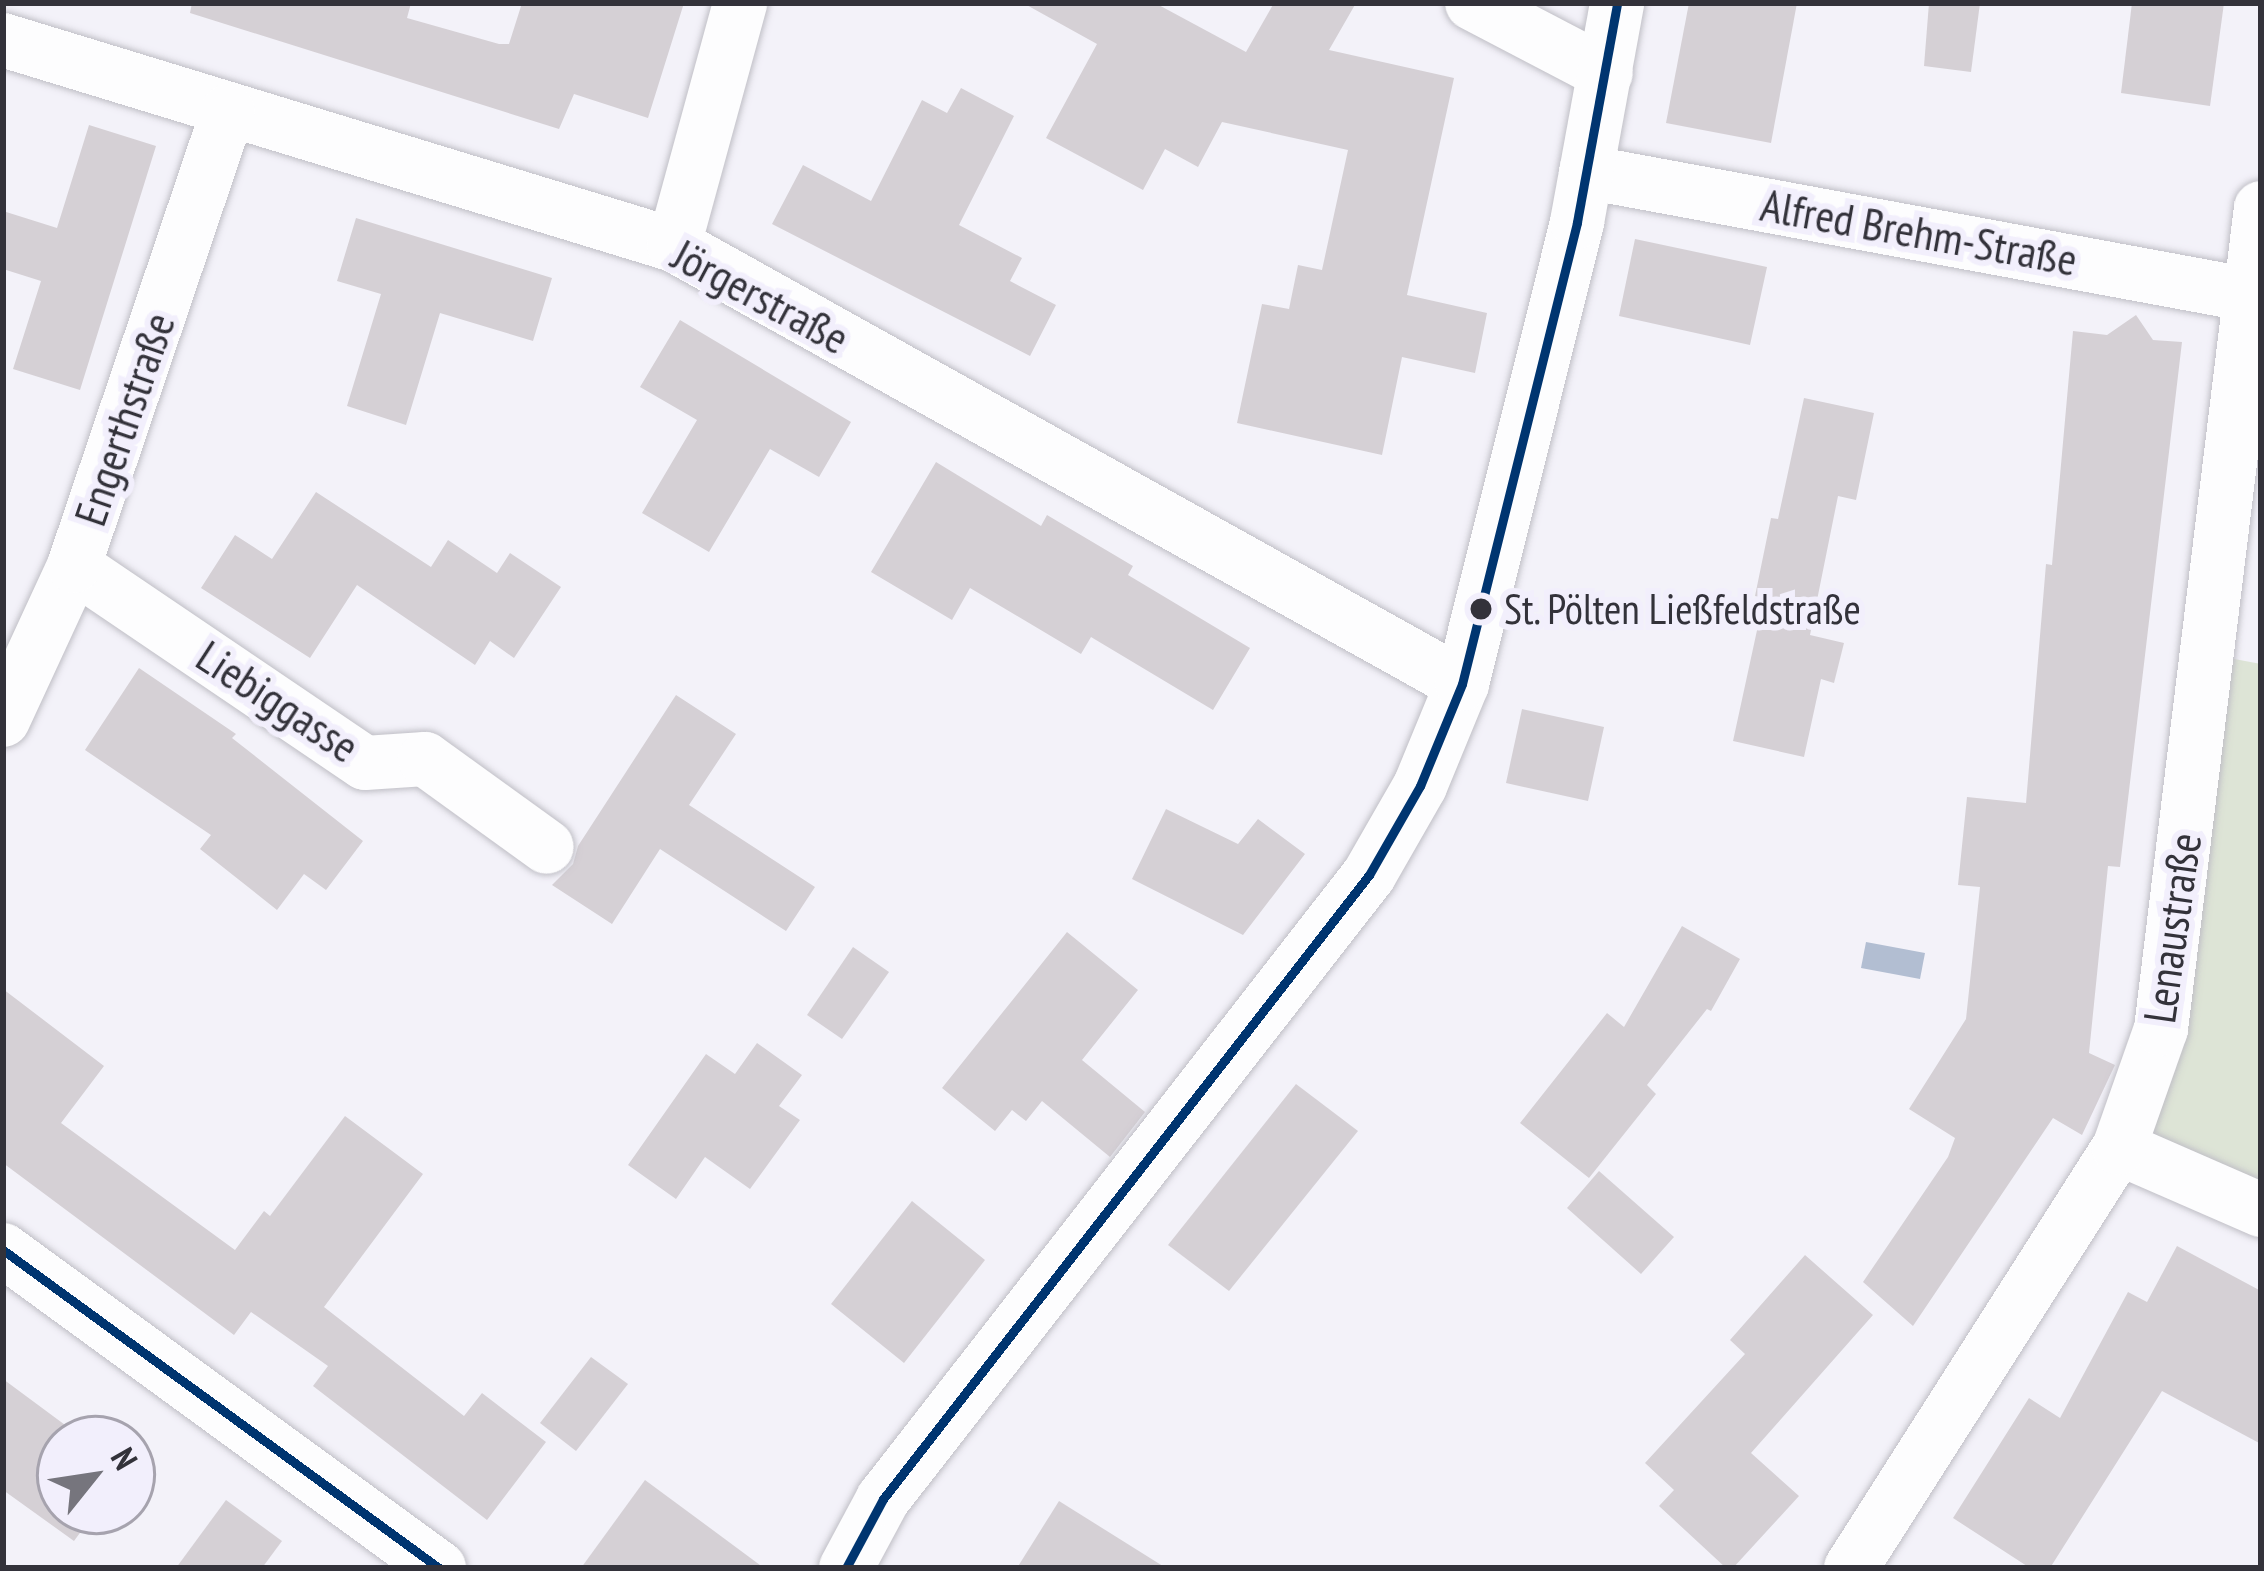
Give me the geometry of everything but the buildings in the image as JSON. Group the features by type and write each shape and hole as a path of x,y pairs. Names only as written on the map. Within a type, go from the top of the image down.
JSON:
{"street":[{"path":"674,245 740,3"},
{"path":"1472,3 1606,74"},
{"path":"846,1568 883,1498 1369,875 1420,786 1462,684 1586,172 1617,3"},
{"name":"Jörgerstraße","path":"3,40 674,245 1462,684"},
{"name":"Engerthstraße","path":"3,720 74,566 228,111"},
{"name":"Alfred Brehm-Straße","path":"1586,172 2257,294"},
{"name":"Lenaustraße","path":"1851,1568 2120,1148 2161,1029 2257,294 2261,208"},
{"name":"Liebiggasse","path":"74,566 365,763 425,759 548,847"},
{"path":"2120,1148 2261,1210"},
{"path":"3,1250 439,1568"}],"shaded area":[{"path":"2229,658 2261,664 2261,1203 2126,1145"}],"water":[{"path":"1866,942 1925,953 1920,979 1861,968"}],"transit line":[{"path":"846,1568 883,1499 1369,875 1420,786 1462,684 1577,222 1617,3"},
{"path":"3,1250 439,1568"}],"place":[{"name":"St. Pölten Ließfeldstraße","path":"1481,609"}]}
